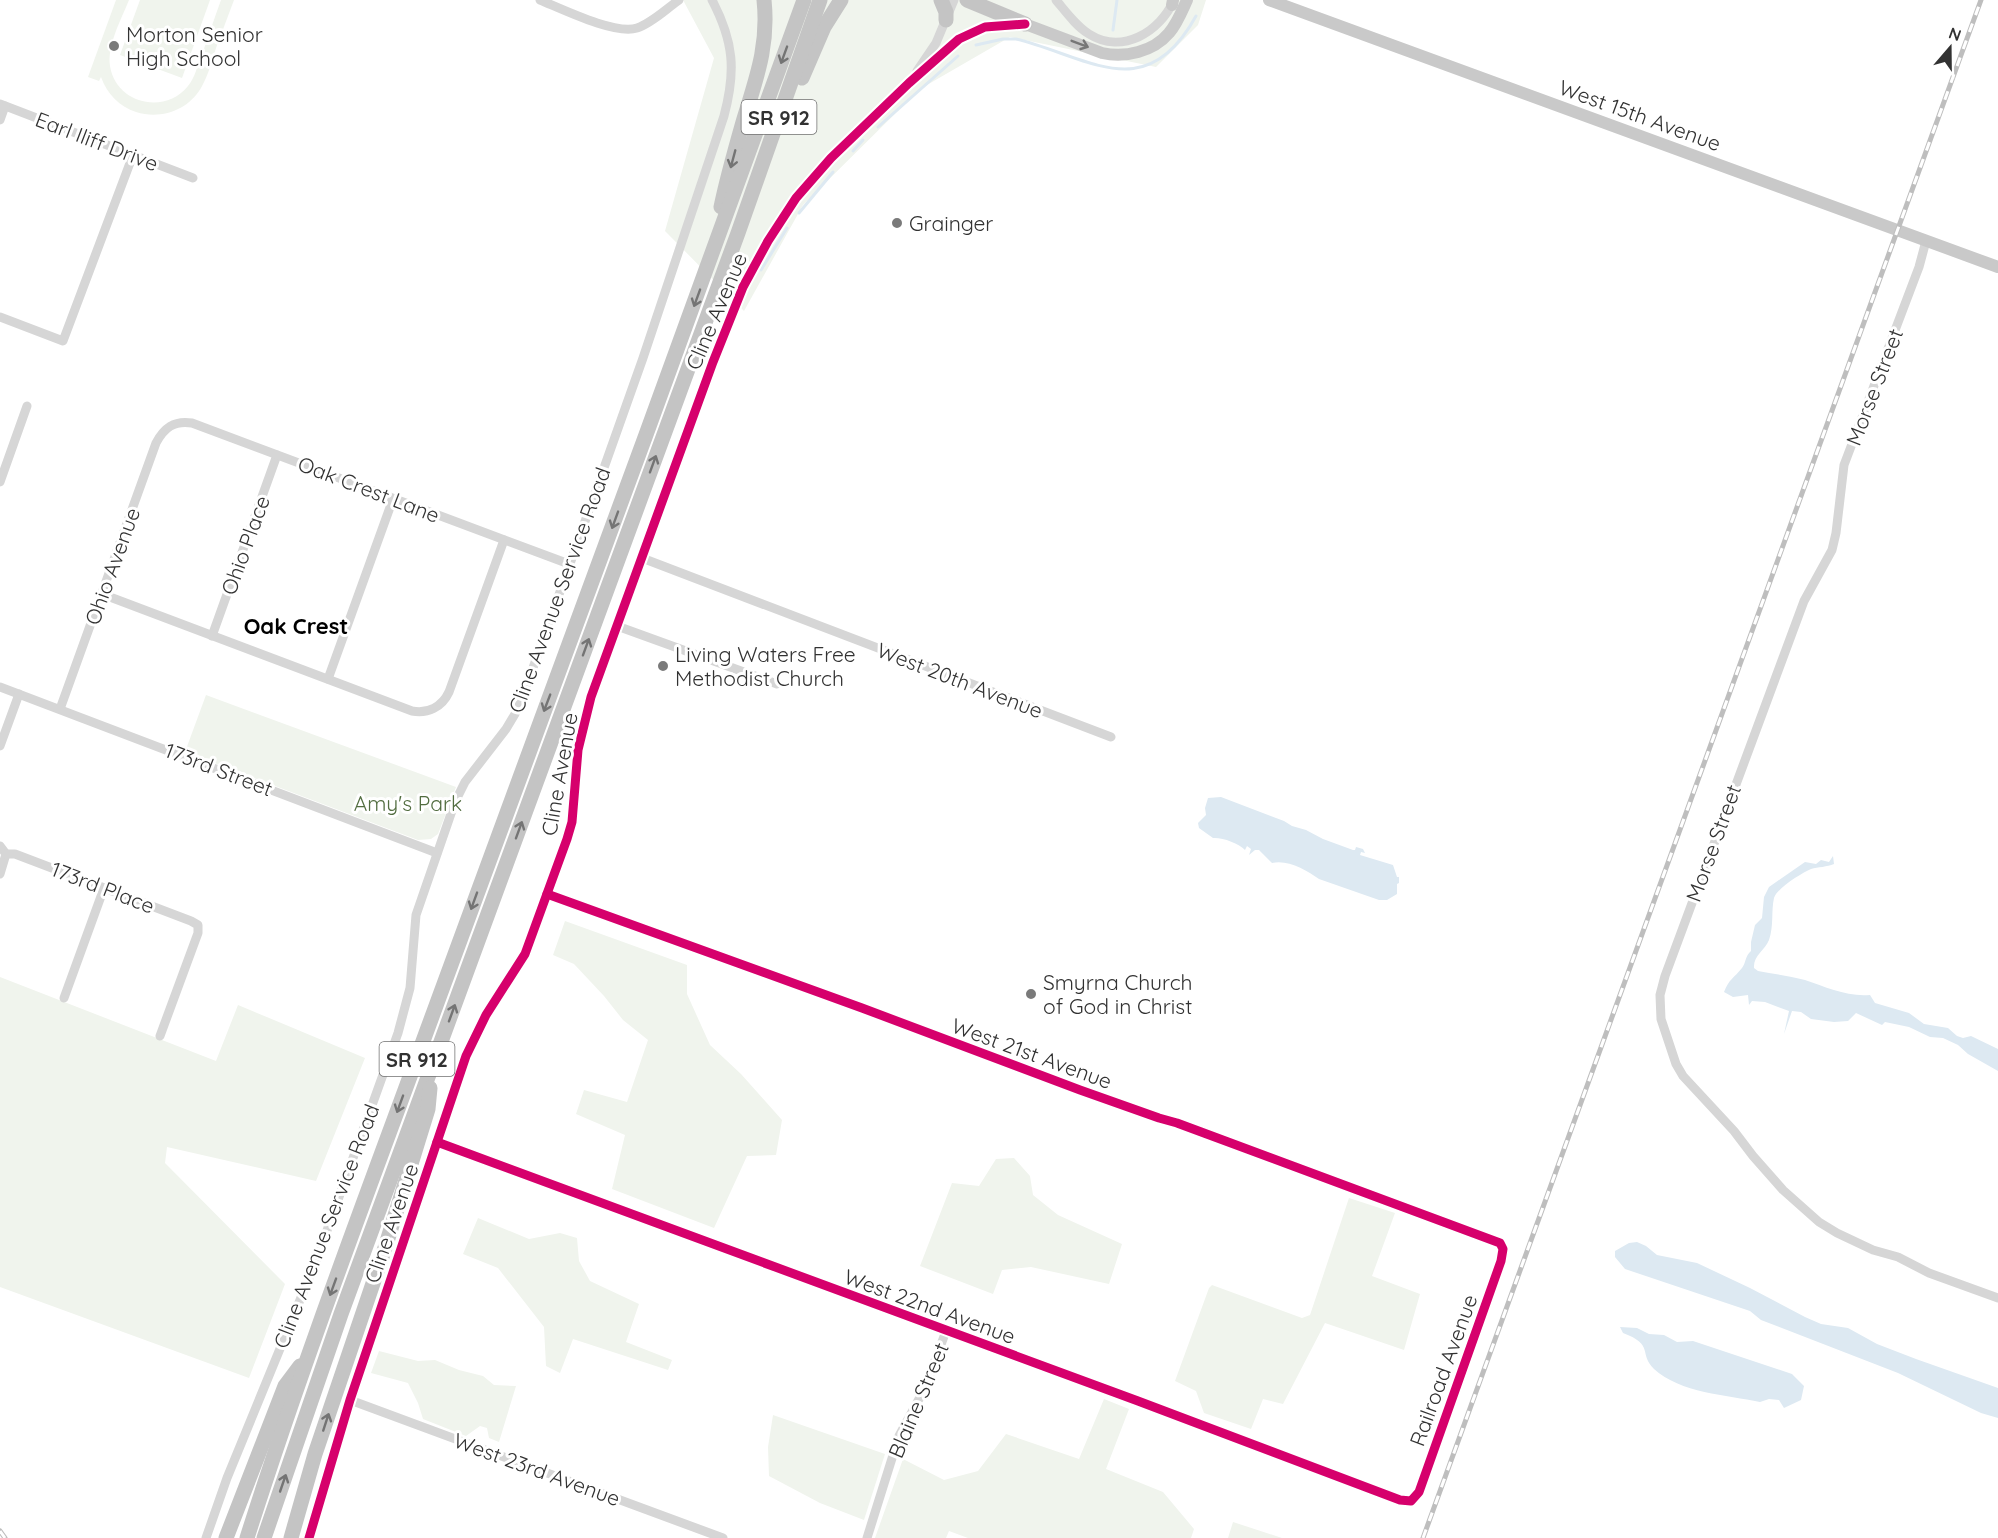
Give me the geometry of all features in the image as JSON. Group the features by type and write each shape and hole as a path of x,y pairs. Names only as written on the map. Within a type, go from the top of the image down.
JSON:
{"highway":[{"path":"707,270 726,183 763,57 766,20 764,0"},
{"name":"Cline Avenue","path":"247,1538 310,1351 804,0"},
{"name":"Cline Avenue","path":"264,1538 341,1314 738,233 820,0"},
{"path":"738,233 824,27 833,9 841,0"},
{"path":"941,0 946,20"},
{"path":"967,0 1025,24"},
{"path":"291,1538 315,1454 385,1248 428,1109 431,1068"},
{"path":"226,1538 285,1386 310,1351"}],"main road":[{"name":"Cline Avenue","path":"1025,24 1102,53 1129,55 1164,38 1173,28 1187,0"},
{"name":"West 15th Avenue","path":"1269,0 1998,267"}],"street":[{"path":"540,0 610,27 626,29 640,27 679,0"},
{"name":"Cline Avenue Service Road","path":"206,1538 316,1262 398,1033 412,977 416,915 455,802 465,782 515,714 642,358 729,95 732,56 724,26 712,0"},
{"name":"Cline Avenue","path":"909,83 936,43 954,0"},
{"path":"1056,0 1078,26 1090,35 1104,41 1121,43 1140,37 1155,27 1173,2"},
{"name":"Cline Avenue","path":"309,1538 350,1400 470,1047 486,1015 525,954 571,827 576,763 594,688 713,362 743,287 757,259 796,198 831,158 909,83 959,39 985,27 1025,24"},
{"path":"0,120 3,105"},
{"name":"Earl Iliff Drive","path":"3,105 193,178"},
{"path":"0,317 63,340 133,154"},
{"name":"Morse Street","path":"1926,241 1919,267 1844,465 1832,550 1804,601 1745,755 1665,976 1660,995 1660,1012 1662,1026 1676,1064 1683,1076 1734,1131 1783,1190 1819,1222 1837,1233 1873,1250 1898,1257 1929,1274 1998,1298"},
{"path":"0,482 27,406"},
{"name":"Oak Crest Lane","path":"169,427 183,422 192,423 569,564"},
{"name":"Ohio Avenue","path":"60,709 156,443 169,427"},
{"name":"Ohio Place","path":"212,636 277,455"},
{"path":"328,679 393,499"},
{"path":"102,594 412,711 420,712 432,709 446,699 504,540"},
{"name":"West 20th Avenue","path":"642,558 1111,737"},
{"path":"617,626 777,684"},
{"name":"173rd Street","path":"0,687 437,853"},
{"path":"0,746 19,694"},
{"path":"0,874 3,850"},
{"name":"173rd Place","path":"3,850 191,921 198,926 198,933 160,1036"},
{"path":"64,998 104,888"},
{"name":"West 21st Avenue","path":"547,894 1441,1220 1491,1239 1502,1247"},
{"name":"West 22nd Avenue","path":"437,1142 1400,1500 1411,1501"},
{"name":"Railroad Avenue","path":"1411,1501 1419,1492 1501,1262 1502,1247"},
{"name":"Blaine Street","path":"867,1538 898,1436 925,1388 946,1331"},
{"name":"West 23rd Avenue","path":"350,1400 723,1538"}],"green space":[{"path":"116,0 129,0 115,33 111,50 110,66 114,79 131,97 155,102 178,95 188,86 196,72 221,0 234,0 208,73 196,96 189,102 164,114 136,112 115,99 101,77 99,81 88,77"},
{"path":"140,0 210,0 182,78 120,55"},
{"path":"683,0 1206,0 1198,25 1156,67 1010,37 920,89 803,205 744,311 665,231 714,58"},
{"name":"Amy's Park","path":"206,695 456,787 438,834 431,839 418,840 185,752"},
{"path":"565,921 687,965 687,994 710,1045 741,1074 782,1120 776,1155 747,1156 714,1228 612,1189 625,1135 576,1114 584,1090 627,1102 648,1040 623,1020 574,964 553,955"},
{"path":"0,977 216,1061 238,1005 365,1058 316,1181 167,1147 165,1163 285,1284 249,1378 0,1287"},
{"path":"1014,1158 1030,1176 1033,1195 1058,1215 1122,1244 1109,1284 1031,1267 1002,1270 993,1294 920,1266 952,1183 979,1186 996,1159"},
{"path":"1349,1198 1395,1213 1372,1276 1420,1294 1404,1350 1325,1323 1283,1404 1263,1399 1251,1429 1204,1413 1196,1391 1175,1381 1209,1288 1212,1285 1302,1318 1310,1315"},
{"path":"478,1218 529,1239 560,1233 577,1238 579,1261 590,1281 639,1304 626,1342 672,1360 668,1370 573,1339 560,1373 546,1366 544,1327 498,1268 463,1254"},
{"path":"379,1351 418,1361 435,1360 459,1370 483,1376 494,1385 516,1386 499,1442 489,1438 487,1428 480,1426 466,1436 423,1419 408,1383 371,1373"},
{"path":"1104,1399 1129,1409 1106,1469 1163,1492 1194,1529 1191,1538 968,1538 949,1531 946,1538 875,1538 903,1459 944,1480 978,1471 1006,1434 1079,1459"},
{"path":"773,1415 885,1454 864,1520 820,1503 769,1476 768,1447"},
{"path":"1233,1522 1282,1538 1228,1538"}],"shaded area":[{"path":"1221,797 1353,850 1356,847 1363,849 1365,853 1361,852 1360,855 1393,865 1399,877 1397,894 1387,900 1379,900 1319,879 1290,864 1272,863 1259,850 1249,855 1251,849 1247,846 1245,850 1230,841 1213,838 1199,828 1198,823 1206,815 1205,808 1208,798"},
{"path":"1833,856 1834,864 1807,871 1790,881 1776,894 1769,940 1755,960 1754,968 1758,971 1805,980 1845,993 1870,995 1875,1003 1909,1013 1924,1024 1948,1028 1963,1038 1971,1036 1998,1049 1998,1071 1943,1038 1930,1037 1909,1027 1885,1022 1882,1025 1856,1013 1848,1021 1834,1022 1811,1019 1801,1012 1792,1011 1784,1034 1789,1011 1765,1002 1752,1001 1749,1005 1748,995 1733,997 1724,992 1742,968 1751,951 1755,925 1762,918 1764,897 1769,887 1805,862 1816,864 1821,860 1829,862"},
{"path":"1637,1242 1657,1255 1697,1263 1821,1324 1848,1328 1877,1344 1998,1388 1998,1418 1981,1413 1898,1373 1761,1320 1750,1311 1625,1269 1615,1257 1615,1251 1629,1243"},
{"path":"1620,1327 1637,1328 1649,1334 1664,1335 1677,1342 1693,1341 1792,1374 1804,1386 1801,1400 1784,1408 1779,1400 1769,1399 1760,1402 1704,1392 1677,1383 1654,1369 1649,1363 1643,1345 1623,1333"}],"waterway":[{"path":"1113,30 1117,0"},
{"path":"976,45 1003,39 1016,39 1092,64 1115,68 1136,68 1157,61 1177,44 1196,16"},
{"path":"878,127 958,56"},
{"path":"853,151 863,140"},
{"path":"799,213 833,172"},
{"path":"761,270 787,228"}],"railway":[{"path":"1423,1538 1981,0"},
{"path":"0,1531 5,1538"}],"cycle path":[{"path":"309,1538 350,1400 466,1056 486,1015 525,954 567,839 572,822 578,750 591,697 713,362 743,287 768,241 796,198 831,158 909,83 959,39 985,27 1025,24"},
{"path":"437,1142 1400,1500 1411,1501 1419,1492 1501,1261 1503,1249 1500,1243 547,894"}],"place":[{"name":"Morton Senior High School","path":"114,46"},
{"name":"Grainger","path":"897,223"},
{"name":"Living Waters Free Methodist Church","path":"663,666"},
{"name":"Smyrna Church of God in Christ","path":"1031,994"}],"district":[{"name":"Oak Crest","path":"296,626"}]}
